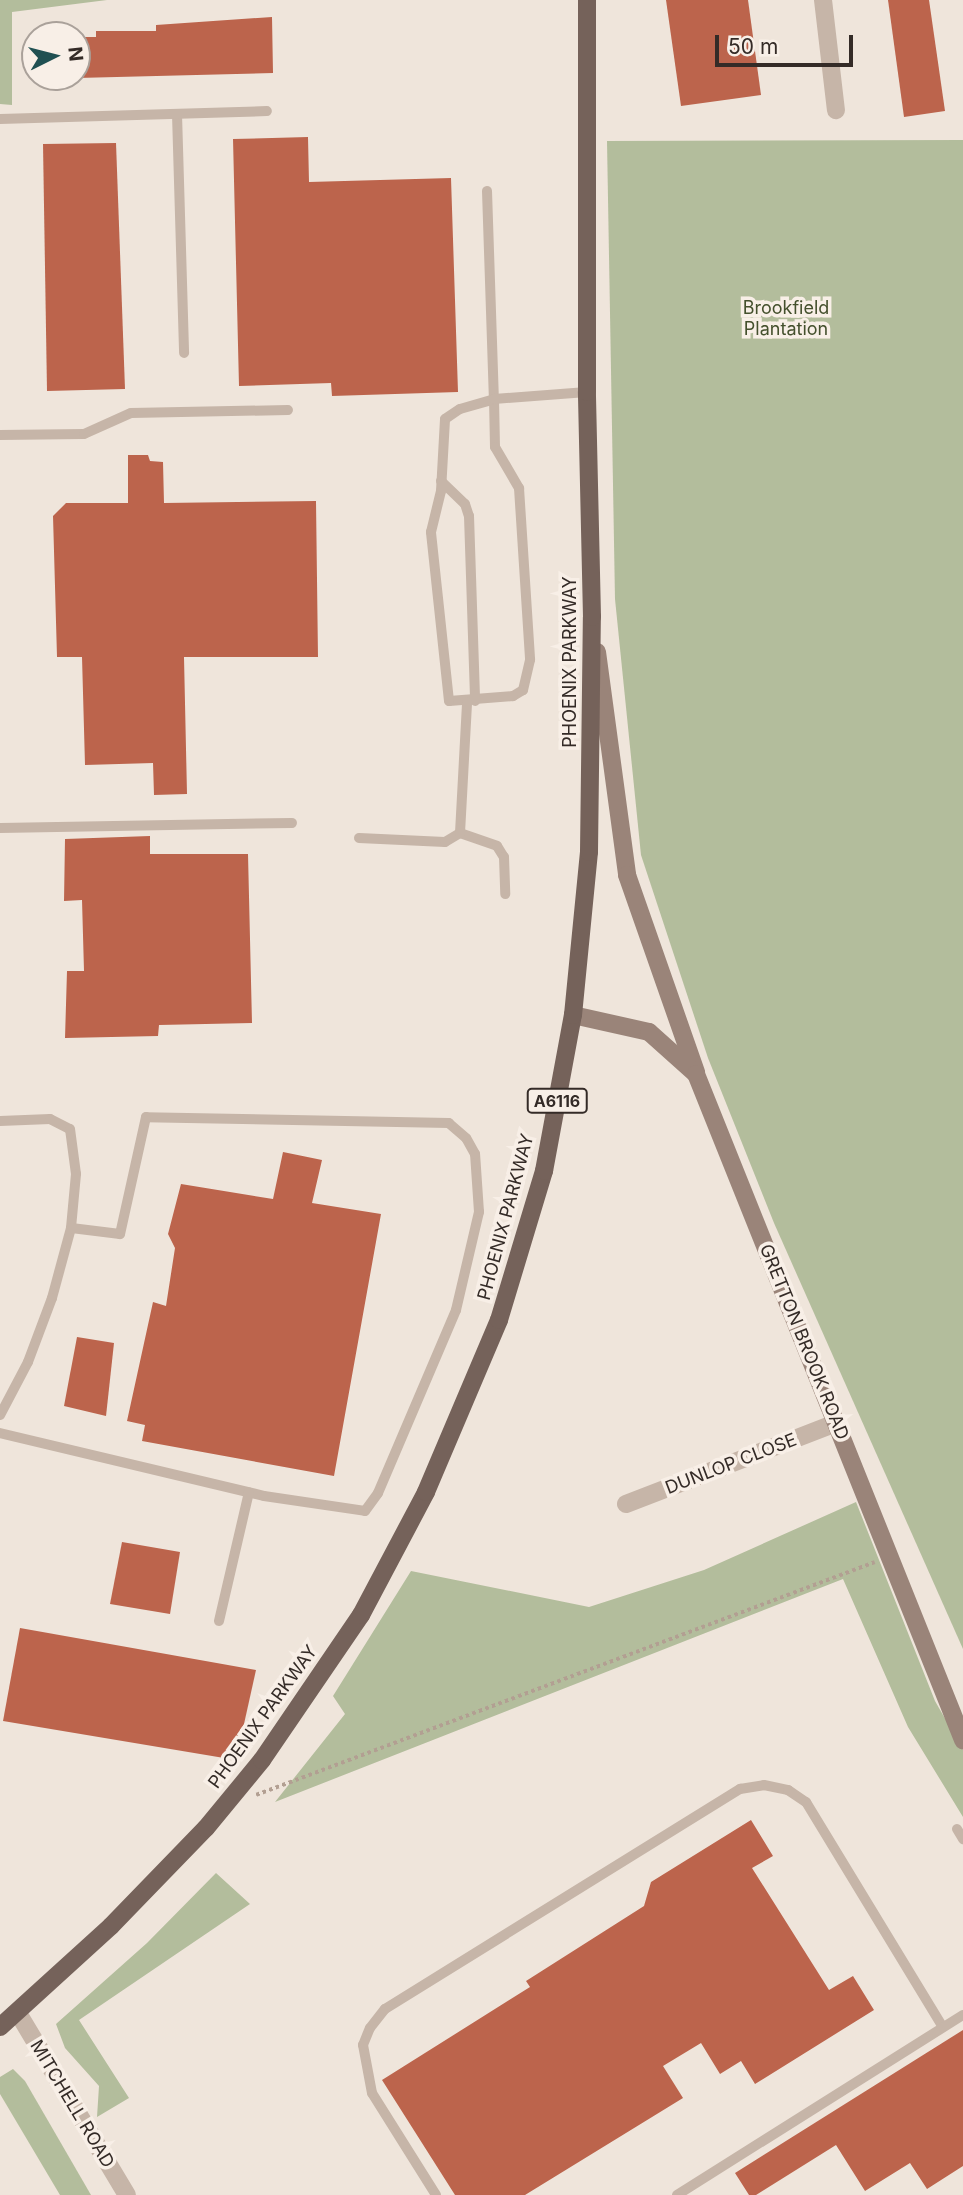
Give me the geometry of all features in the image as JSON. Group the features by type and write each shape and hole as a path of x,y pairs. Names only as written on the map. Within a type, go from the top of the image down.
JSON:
{"main road":[{"name":"PHOENIX PARKWAY","path":"0,2026 18,2013 111,1926 222,1808 262,1759 361,1615 426,1492 499,1320 544,1171 573,1015 589,852 592,617 587,392 587,0"}],"street":[{"path":"823,0 836,110"},
{"path":"592,617 627,875 696,1074"},
{"name":"GRETTON BROOK ROAD","path":"573,1015 649,1032 696,1074 963,1740"},
{"name":"DUNLOP CLOSE","path":"626,1504 836,1423"},
{"name":"MITCHELL ROAD","path":"18,2013 127,2195"}],"lane":[{"path":"0,119 267,111"},
{"path":"177,114 184,353"},
{"path":"487,191 494,399 495,447 519,488 530,660 523,690 471,701 449,701 446,695 431,532 441,481 445,419 460,409 494,399 587,392"},
{"path":"0,435 84,433 131,413 288,410"},
{"path":"441,481 465,503 469,516 471,701 460,832"},
{"path":"0,828 292,822"},
{"path":"359,838 445,842 460,832"},
{"path":"460,832 497,846 504,857 505,894"},
{"path":"0,1433 249,1492 365,1511 378,1493 456,1310 479,1212 475,1154 466,1138 449,1123 146,1117 120,1234 71,1228"},
{"path":"0,1121 50,1119 70,1129 76,1174 71,1228 33,1349 0,1415"},
{"path":"219,1621 249,1492"},
{"path":"436,2195 372,2093 363,2045 370,2028 385,2009 740,1789 764,1785 788,1790 806,1802 943,2027"},
{"path":"957,1829 963,1839"},
{"path":"677,2195 963,2015"}],"path":[{"path":"222,1808 890,1556"}],"green space":[{"path":"0,0 107,0 12,12 12,105 0,104"},
{"name":"Brookfield Plantation","path":"963,140 963,1649 774,1223 708,1058 641,855 615,599 607,141"},
{"path":"856,1502 935,1701 963,1750 963,1817 908,1727 843,1579 275,1802 345,1714 333,1696 411,1571 589,1607 704,1570"},
{"path":"216,1873 250,1904 79,2020 129,2098 97,2117 99,2086 65,2048 56,2024 147,1943"},
{"path":"13,2069 25,2081 91,2195 60,2195 0,2094 0,2077"}],"building":[{"path":"666,0 748,0 761,95 681,106"},
{"path":"888,0 929,0 945,111 904,117"},
{"path":"272,17 273,73 91,78 91,37 96,37 96,31 156,31 156,25"},
{"path":"308,137 309,182 451,178 458,392 332,396 331,383 239,386 233,139"},
{"path":"116,143 125,389 47,391 43,144"},
{"path":"128,455 148,455 150,461 163,462 164,503 316,501 318,657 184,657 187,794 154,795 153,763 85,765 82,657 57,657 53,516 66,503 128,503"},
{"path":"150,836 150,854 248,854 252,1023 159,1025 158,1036 65,1038 67,971 84,971 82,900 64,901 65,839"},
{"path":"283,1152 322,1160 312,1203 381,1214 334,1476 142,1441 145,1425 127,1421 153,1302 166,1306 175,1248 168,1234 181,1184 273,1199"},
{"path":"77,1337 114,1343 106,1416 64,1406"},
{"path":"122,1542 180,1552 170,1614 110,1604"},
{"path":"20,1628 256,1670 236,1760 3,1721"},
{"path":"751,1820 773,1856 752,1868 829,1990 853,1976 874,2010 755,2084 741,2061 720,2074 701,2043 663,2066 683,2098 525,2195 455,2195 382,2080 530,1987 526,1981 644,1906 651,1882"},
{"path":"963,2030 963,2166 927,2189 910,2163 865,2191 836,2145 756,2195 749,2195 735,2173"}]}
